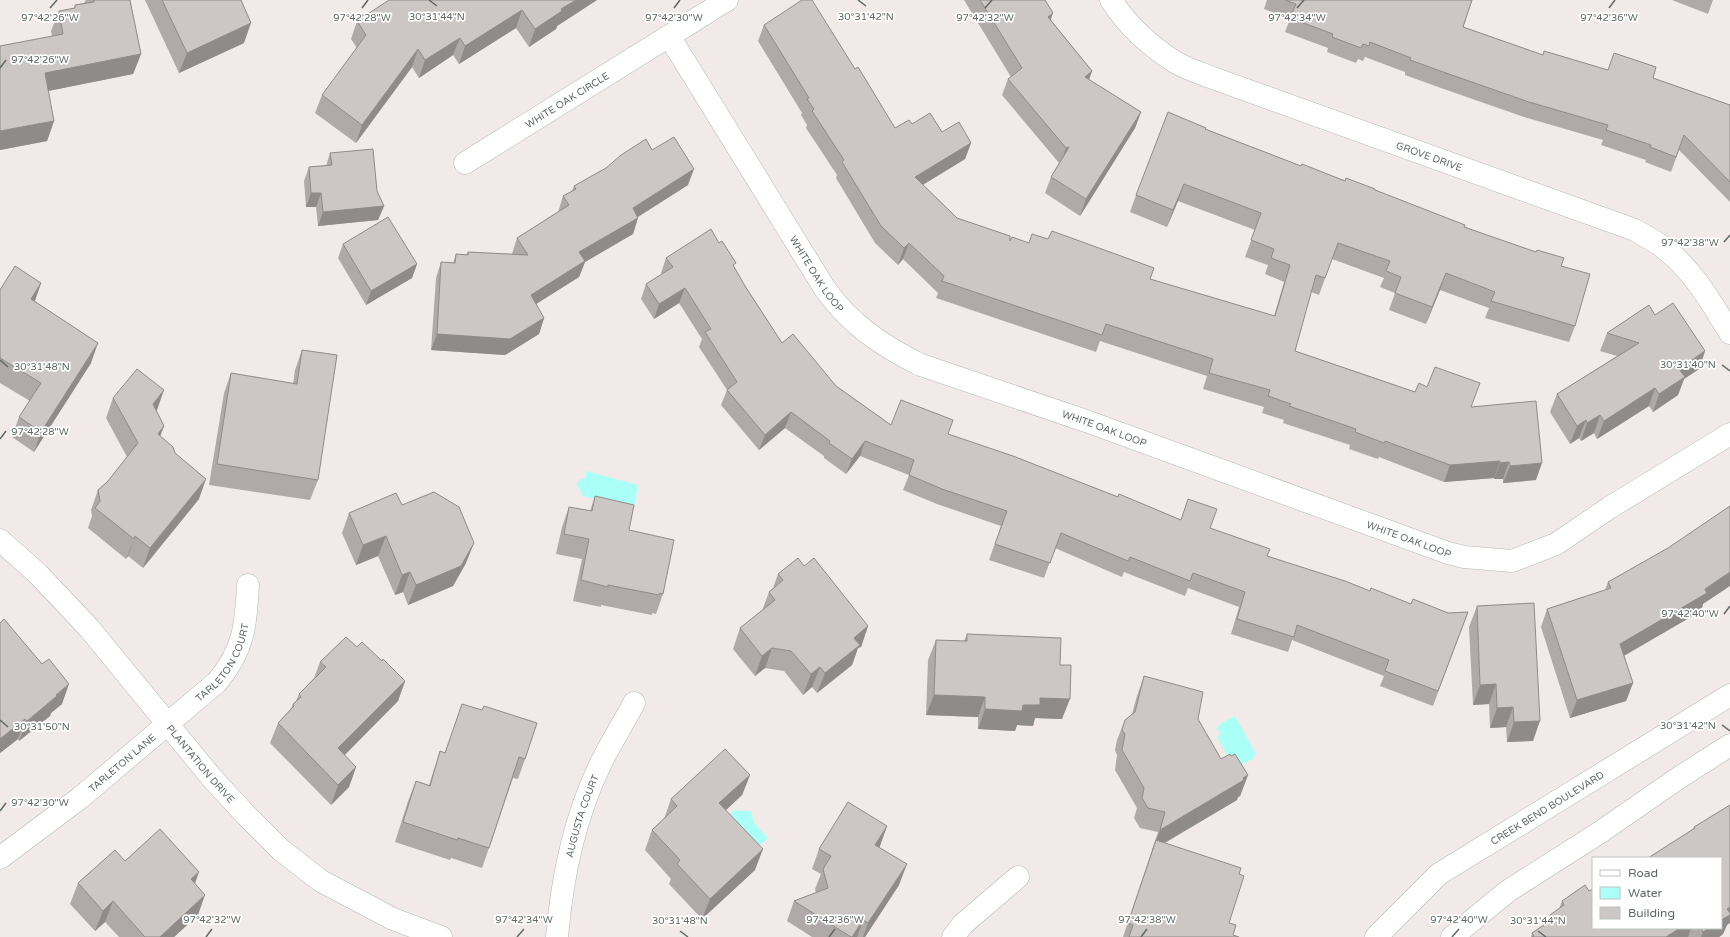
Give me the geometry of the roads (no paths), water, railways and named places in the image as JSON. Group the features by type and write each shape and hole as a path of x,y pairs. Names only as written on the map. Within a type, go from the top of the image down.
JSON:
{"street":[{"path":"669,36 727,0"},
{"name":"GROVE DRIVE","path":"1111,0 1117,10 1144,39 1176,62 1213,78 1635,230 1664,248 1688,271 1699,284 1730,333"},
{"name":"WHITE OAK CIRCLE","path":"465,163 669,36"},
{"name":"WHITE OAK LOOP","path":"669,36 824,289 837,306 867,334 921,365 1086,421 1448,553 1472,558 1512,561 1556,544 1608,508 1730,434"},
{"name":"PLANTATION DRIVE","path":"0,540 38,574 89,628 211,777 281,850 321,881 394,919 440,937"},
{"name":"TARLETON COURT","path":"167,724 217,682 227,670 238,652 246,622 248,585"},
{"name":"CREEK BEND BOULEVARD","path":"1376,937 1439,874 1730,695"},
{"name":"AUGUSTA COURT","path":"557,937 559,912 567,862 581,814 600,766 634,703"},
{"name":"TARLETON LANE","path":"0,858 80,798 167,724"},
{"path":"1452,937 1508,891 1599,833 1677,779 1730,745"},
{"path":"953,937 963,924 1018,877"}],"water":[{"path":"586,471 638,485 634,507 582,496 577,482 586,477"},
{"path":"1235,716 1256,754 1253,756 1254,758 1241,765 1231,762 1217,737 1221,734 1217,728 1220,724"},
{"path":"734,810 751,811 754,823 768,838 759,846 728,817"}]}
